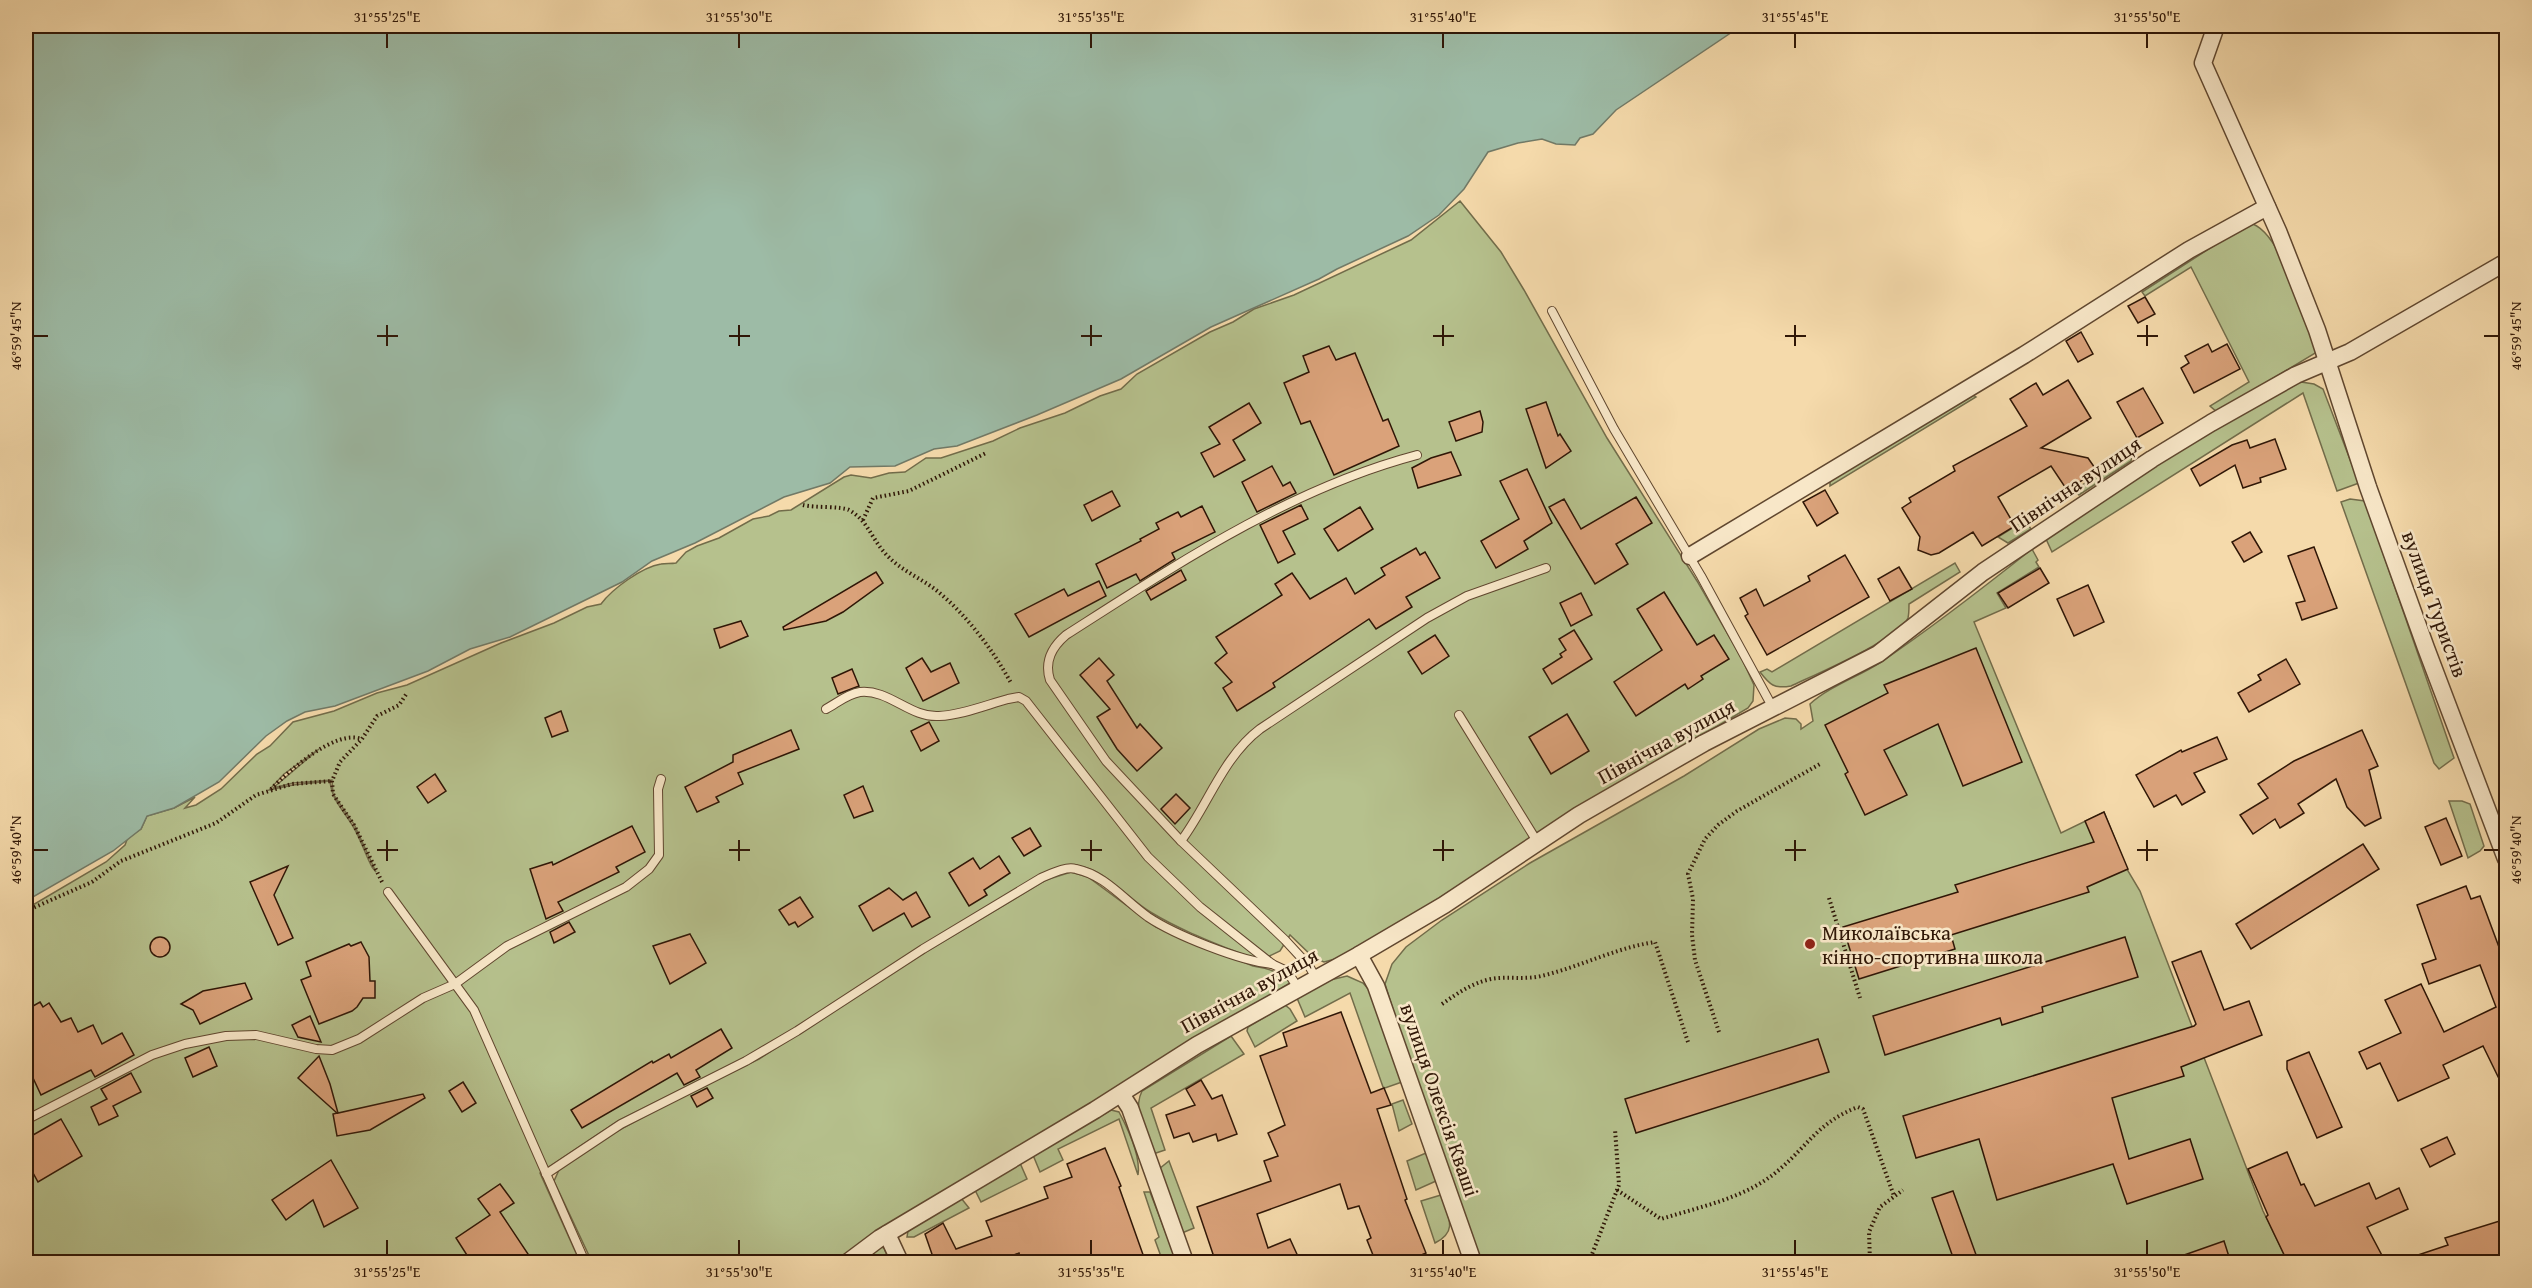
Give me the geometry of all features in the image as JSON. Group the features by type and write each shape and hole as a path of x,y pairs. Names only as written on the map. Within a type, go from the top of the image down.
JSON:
{"street":[{"name":"вулиця Туристів","path":"2216,26 2204,63 2313,319 2426,648 2506,859"},
{"path":"1690,556 2024,355 2189,250 2267,207"},
{"name":"Північна вулиця","path":"848,1263 887,1234 1121,1094 1197,1045 1444,905 1579,815 1704,743 1878,654 1983,572 2152,459 2266,391 2388,331 2506,262"},
{"name":"вулиця Олексія Кваші","path":"1359,955 1376,986 1473,1263"},
{"path":"1121,1094 1130,1108 1185,1263"},
{"path":"887,1234 900,1263"}],"lane":[{"path":"1551,311 1614,429 1690,556 1773,708"},
{"path":"1316,978 1309,966 1285,940 1181,841 1106,761 1050,680 1048,664 1050,653 1066,635 1232,532 1347,477 1417,455"},
{"path":"1181,841 1216,783 1250,736 1415,625 1467,596 1546,568"},
{"path":"826,709 860,692 875,693 918,714 939,716 1019,697 1026,700 1148,857 1200,907 1272,964 1287,971 1298,988"},
{"path":"1459,715 1538,843"},
{"path":"26,1120 152,1055 185,1044 226,1036 256,1035 316,1049 332,1050 359,1039 423,998 455,984 507,946 626,887 650,869 658,855 658,789 661,779"},
{"path":"546,1174 621,1124 746,1061 1041,878 1060,870 1073,868 1096,875 1149,918 1190,938 1255,963 1272,964"},
{"path":"388,892 474,1010 585,1263"}],"path":[{"path":"863,520 873,498 909,491 986,453"},
{"path":"803,505 816,509 846,509 863,520 894,563 936,591 962,616 999,662 1019,697"},
{"path":"388,892 354,825 333,794 332,781 340,762 362,739 377,716 399,705 407,693"},
{"path":"270,790 285,775 331,743 353,736 362,739"},
{"path":"1719,1032 1695,960 1692,935 1693,899 1688,874 1705,839 1718,825 1737,811 1820,764"},
{"path":"26,911 92,882 122,861 216,823 256,795 292,784 332,781"},
{"path":"1829,898 1860,998"},
{"path":"1442,1004 1472,985 1493,979 1519,980 1541,976 1631,946 1655,942 1688,1042"},
{"path":"1617,1190 1661,1219 1747,1192 1779,1170 1817,1130 1840,1114 1858,1107 1863,1109 1894,1196"},
{"path":"1589,1263 1619,1185 1615,1129"},
{"path":"1870,1263 1869,1232 1880,1207 1903,1190"}],"green space":[{"path":"1460,201 1501,252 1607,438 1697,581 1742,659 1754,685 1753,701 1748,708 1552,825 1396,926 1339,958 1324,962 1314,958 1290,935 1280,951 1259,961 1178,927 1142,907 1095,871 1073,865 920,947 795,1028 744,1058 618,1121 540,1173 580,1262 26,1262 26,909 106,862 125,845 128,837 141,829 147,816 174,808 195,797 185,808 196,805 221,789 257,754 270,746 293,722 334,711 377,693 407,685 587,607 601,604 620,586 645,569 661,564 676,563 686,552 719,538 753,519 791,510 844,477 851,475 871,478 905,472 926,458 941,458 993,441 1020,428 1065,413 1100,396 1121,389 1137,374 1254,309 1294,295 1411,240","holes":["319,749 273,788 293,783 332,780 333,794 354,824 376,872 354,828 333,795 330,781 269,790 284,774"]},
{"path":"2249,223 2261,229 2272,241 2282,258 2317,352 2217,412 2210,406 2249,382 2191,267 2145,296 2142,292"},
{"path":"2301,382 2314,384 2323,389 2359,483 2337,491 2303,393 2052,552 2046,539 2159,463 2283,389"},
{"path":"1973,395 1976,397 1830,486 1830,480"},
{"path":"2132,455 2131,461 2079,495 2074,490"},
{"path":"2350,499 2365,501 2454,758 2439,769 2434,763 2341,502"},
{"path":"2025,520 2031,529 2008,543 1998,537"},
{"name":"Миколаївська кінно-спортивна школа","path":"2032,549 2039,567 1997,593 2006,608 1974,622 2061,833 2104,812 2128,871 2140,891 2263,1211 2288,1262 1479,1262 1419,1092 1385,984 1392,964 1406,947 1442,920 1530,863 1684,776 1759,729 1785,718 1796,719 1801,724 1801,729 1813,721 1810,704 1900,649"},
{"path":"1955,563 1960,572 1909,604 1908,618 1889,636 1873,646 1791,686 1773,685 1760,672 1767,669 1772,672"},
{"path":"2449,801 2462,801 2470,804 2484,846 2468,858"},
{"path":"1071,872 1088,877 1156,927 1253,966 1274,971 1290,983 918,1209 895,1220 833,1262 592,1262 554,1181 559,1170 610,1135 759,1059 904,965 1046,880"},
{"path":"1347,976 1363,983 1371,992 1402,1082 1383,1087 1350,993 1305,1017 1297,998 1326,981"},
{"path":"1285,1005 1297,1021 1255,1047 1247,1031 1248,1027"},
{"path":"1231,1036 1244,1054 1151,1108 1165,1150 1153,1154 1139,1114 1139,1099 1142,1091"},
{"path":"1403,1100 1412,1124 1399,1131 1392,1104"},
{"path":"1111,1110 1119,1112 1130,1134 1138,1160 1138,1175 1119,1119 1058,1149 1063,1160 1040,1172 1033,1155"},
{"path":"1426,1153 1436,1181 1416,1190 1407,1161"},
{"path":"1169,1161 1194,1228 1182,1233 1159,1169"},
{"path":"1020,1163 1027,1179 981,1202 975,1190"},
{"path":"1144,1192 1150,1192 1177,1262 1163,1262 1155,1240 1159,1237"},
{"path":"1441,1195 1450,1222 1447,1233 1435,1243 1421,1201"},
{"path":"961,1198 969,1208 914,1237 907,1237 908,1231"},
{"path":"879,1246 884,1248 890,1262 859,1262"}],"shaded area":[{"path":"26,26 1741,26 1616,110 1593,134 1580,138 1575,145 1556,144 1542,139 1488,152 1464,189 1439,215 1408,236 1211,327 1121,379 957,446 934,449 895,466 850,467 830,483 784,497 695,543 652,561 622,582 510,637 470,649 428,671 335,706 305,712 287,721 266,736 219,782 174,808 147,816 141,829 113,851 26,901"}],"building":[{"path":"2145,297 2155,314 2138,323 2128,306"},
{"path":"2081,332 2093,354 2078,362 2066,341"},
{"path":"2208,344 2212,352 2227,344 2240,369 2194,393 2181,368 2189,363 2185,356"},
{"path":"1329,346 1336,360 1355,353 1383,421 1388,419 1399,446 1334,475 1310,421 1301,424 1284,383 1309,372 1303,356"},
{"path":"2068,380 2091,418 2041,448 2088,458 2097,471 2067,490 2051,466 1998,497 2015,526 1982,546 1973,532 1939,553 1931,555 1918,550 1920,537 1902,508 1911,502 1909,498 1955,471 1953,466 2027,426 2010,399 2036,383 2043,395"},
{"path":"2143,388 2163,423 2137,438 2117,402"},
{"path":"1546,402 1558,436 1560,434 1571,451 1546,468 1526,409"},
{"path":"1249,403 1261,423 1233,440 1245,460 1214,477 1201,453 1220,444 1209,427"},
{"path":"1480,411 1483,422 1482,432 1456,441 1449,422"},
{"path":"2275,439 2286,469 2260,478 2261,482 2243,488 2235,465 2200,486 2191,469 2232,445 2247,440 2250,448"},
{"path":"1451,452 1461,475 1418,488 1412,468 1431,458"},
{"path":"1272,466 1283,486 1290,482 1296,493 1257,512 1242,482"},
{"path":"1527,469 1552,523 1524,541 1528,549 1496,568 1481,541 1519,519 1500,481"},
{"path":"1825,490 1838,513 1817,526 1803,502"},
{"path":"1112,491 1120,506 1092,521 1084,505"},
{"path":"1636,497 1652,523 1616,544 1628,564 1595,584 1549,507 1564,499 1581,529"},
{"path":"1301,505 1308,519 1283,531 1295,554 1278,563 1260,525"},
{"path":"1202,506 1215,532 1172,553 1175,559 1140,581 1136,574 1107,588 1096,564 1159,529 1156,523 1178,512 1181,517"},
{"path":"1360,507 1373,529 1338,551 1324,529"},
{"path":"2250,532 2262,552 2244,562 2232,542"},
{"path":"2314,547 2337,608 2302,620 2296,603 2305,601 2288,556"},
{"path":"1416,548 1420,555 1425,552 1440,578 1406,597 1412,607 1376,629 1369,619 1273,683 1275,687 1237,711 1223,688 1232,682 1215,663 1227,653 1216,637 1282,595 1275,584 1292,573 1310,599 1346,578 1355,594 1385,575 1381,568"},
{"path":"1845,555 1869,597 1767,655 1745,616 1748,614 1740,598 1756,589 1764,606 1810,581 1808,576"},
{"path":"1899,567 1912,589 1890,601 1878,579"},
{"path":"2040,568 2049,583 2008,608 1998,593"},
{"path":"1181,570 1186,580 1151,600 1146,591"},
{"path":"876,572 883,583 843,612 826,621 784,630 783,627"},
{"path":"1099,581 1106,596 1029,637 1015,614 1064,589 1068,596"},
{"path":"2088,585 2104,622 2074,636 2057,599"},
{"path":"1664,592 1697,645 1714,635 1729,659 1701,676 1703,679 1688,689 1685,684 1636,716 1614,682 1662,650 1637,609"},
{"path":"1581,593 1592,615 1571,626 1560,603"},
{"path":"741,621 748,636 720,648 714,629"},
{"path":"1574,630 1592,659 1552,684 1543,669 1562,657 1560,654 1566,650 1559,639"},
{"path":"1435,635 1449,656 1422,674 1408,652"},
{"path":"1976,648 2022,762 1963,786 1938,724 1884,750 1907,795 1865,815 1845,774 1848,772 1825,725 1888,693 1884,685"},
{"path":"922,658 931,672 950,663 959,683 923,701 906,668"},
{"path":"1099,658 1114,675 1107,681 1137,728 1140,724 1162,748 1137,771 1117,749 1097,717 1110,709 1080,675"},
{"path":"2286,659 2300,684 2249,712 2238,693 2261,680 2258,675"},
{"path":"852,669 859,686 838,694 832,678"},
{"path":"561,711 568,731 552,737 545,718"},
{"path":"1567,714 1589,751 1551,774 1529,737"},
{"path":"929,722 939,741 921,751 911,731"},
{"path":"791,730 799,749 738,773 743,784 716,797 719,802 697,812 685,787 733,762 733,755"},
{"path":"2362,730 2378,766 2369,770 2381,818 2365,826 2347,807 2336,779 2298,804 2304,813 2280,828 2275,819 2253,834 2240,815 2268,798 2258,784 2294,761"},
{"path":"2217,737 2227,759 2194,773 2205,792 2182,805 2176,795 2154,807 2136,775 2181,750 2182,752"},
{"path":"435,774 446,791 428,803 417,787"},
{"path":"863,786 873,811 854,818 844,795"},
{"path":"1176,794 1190,808 1175,824 1161,809"},
{"path":"2104,812 2128,869 2087,887 2089,892 1951,935 1955,949 1859,979 1843,927 1958,892 1955,885 2094,842 2085,821"},
{"path":"2446,818 2462,856 2441,865 2425,827"},
{"path":"632,826 645,852 616,867 619,872 558,902 563,911 546,919 530,869 552,862 553,865"},
{"path":"1030,828 1041,846 1024,856 1012,838"},
{"path":"2363,844 2379,869 2251,949 2236,924"},
{"path":"999,856 1010,873 984,890 987,895 969,906 949,873 973,858 980,869"},
{"path":"288,866 274,895 293,938 278,945 250,882"},
{"path":"2466,886 2471,899 2480,896 2506,966 2506,1093 2483,1046 2443,1065 2449,1078 2398,1101 2380,1063 2367,1069 2359,1052 2401,1033 2385,1000 2421,984 2444,1032 2496,1007 2480,965 2429,984 2422,964 2436,959 2417,905"},
{"path":"889,888 903,900 916,892 930,917 912,927 904,913 873,931 859,906"},
{"path":"800,897 813,917 798,927 795,922 789,925 779,910"},
{"path":"569,922 575,932 554,943 550,932"},
{"path":"690,934 706,963 670,984 653,946"},
{"path":"160,937 167,940 170,947 167,954 160,957 153,954 150,947 153,940"},
{"path":"2125,937 2138,977 2042,1007 2043,1012 2002,1025 2000,1018 1885,1055 1873,1016"},
{"path":"361,942 369,957 370,981 375,981 375,998 363,998 352,1011 319,1024 301,980 311,976 306,962 349,944 351,946"},
{"path":"2201,951 2224,1010 2249,1001 2262,1035 2181,1067 2184,1076 2112,1098 2129,1159 2190,1139 2203,1179 2127,1204 2113,1164 1997,1200 1979,1139 1916,1158 1903,1116 2194,1026 2196,1024 2172,962"},
{"path":"245,983 252,999 200,1024 193,1010 181,1004 203,991"},
{"path":"40,1002 43,1007 49,1003 61,1022 71,1018 78,1032 93,1025 102,1044 122,1033 134,1055 95,1077 91,1070 41,1095 26,1063 26,1010"},
{"path":"1341,1012 1371,1093 1384,1088 1391,1105 1377,1109 1407,1199 1405,1200 1426,1253 1403,1263 1388,1263 1385,1256 1375,1260 1367,1240 1371,1238 1359,1206 1348,1209 1340,1184 1257,1214 1268,1248 1290,1239 1301,1263 1216,1263 1197,1207 1271,1181 1264,1161 1278,1156 1268,1133 1285,1125 1260,1056 1287,1046 1283,1033"},
{"path":"310,1016 321,1042 298,1037 292,1025"},
{"path":"721,1029 732,1048 696,1070 700,1077 684,1085 677,1073 582,1128 571,1110 652,1061 653,1063 669,1054 671,1058"},
{"path":"1818,1039 1829,1072 1636,1133 1625,1099"},
{"path":"209,1047 217,1066 193,1077 185,1058"},
{"path":"2309,1052 2342,1127 2317,1138 2287,1069 2287,1061"},
{"path":"319,1056 338,1113 423,1094 425,1098 370,1130 337,1136 333,1114 337,1113 298,1078"},
{"path":"131,1073 141,1092 113,1106 118,1116 99,1125 91,1107 107,1099 101,1089"},
{"path":"1201,1080 1212,1099 1222,1095 1237,1134 1218,1141 1216,1134 1193,1142 1189,1133 1174,1138 1166,1115 1195,1105 1186,1089"},
{"path":"463,1082 476,1103 462,1112 449,1091"},
{"path":"707,1088 713,1098 697,1107 691,1096"},
{"path":"61,1119 82,1156 38,1182 26,1160 26,1139"},
{"path":"2447,1137 2455,1154 2430,1167 2421,1149"},
{"path":"1105,1148 1121,1186 1119,1187 1146,1263 1022,1263 1019,1253 994,1263 926,1263 925,1260 933,1257 925,1234 943,1223 956,1249 992,1236 986,1221 1048,1198 1044,1187 1072,1177 1067,1164"},
{"path":"2287,1152 2301,1185 2304,1184 2315,1206 2369,1183 2376,1199 2399,1188 2408,1209 2367,1227 2386,1263 2288,1263 2266,1217 2268,1215 2248,1169"},
{"path":"331,1160 358,1208 324,1227 313,1200 286,1220 272,1200"},
{"path":"500,1184 514,1203 500,1212 534,1263 472,1263 456,1238 490,1215 478,1199"},
{"path":"1953,1191 1979,1263 1955,1263 1932,1198"},
{"path":"2506,1219 2506,1263 2407,1263 2406,1259 2448,1245 2445,1238"},
{"path":"2224,1241 2231,1263 2171,1263 2170,1260"}],"place":[{"name":"Миколаївська кінно-спортивна школа","path":"1810,944"}]}
